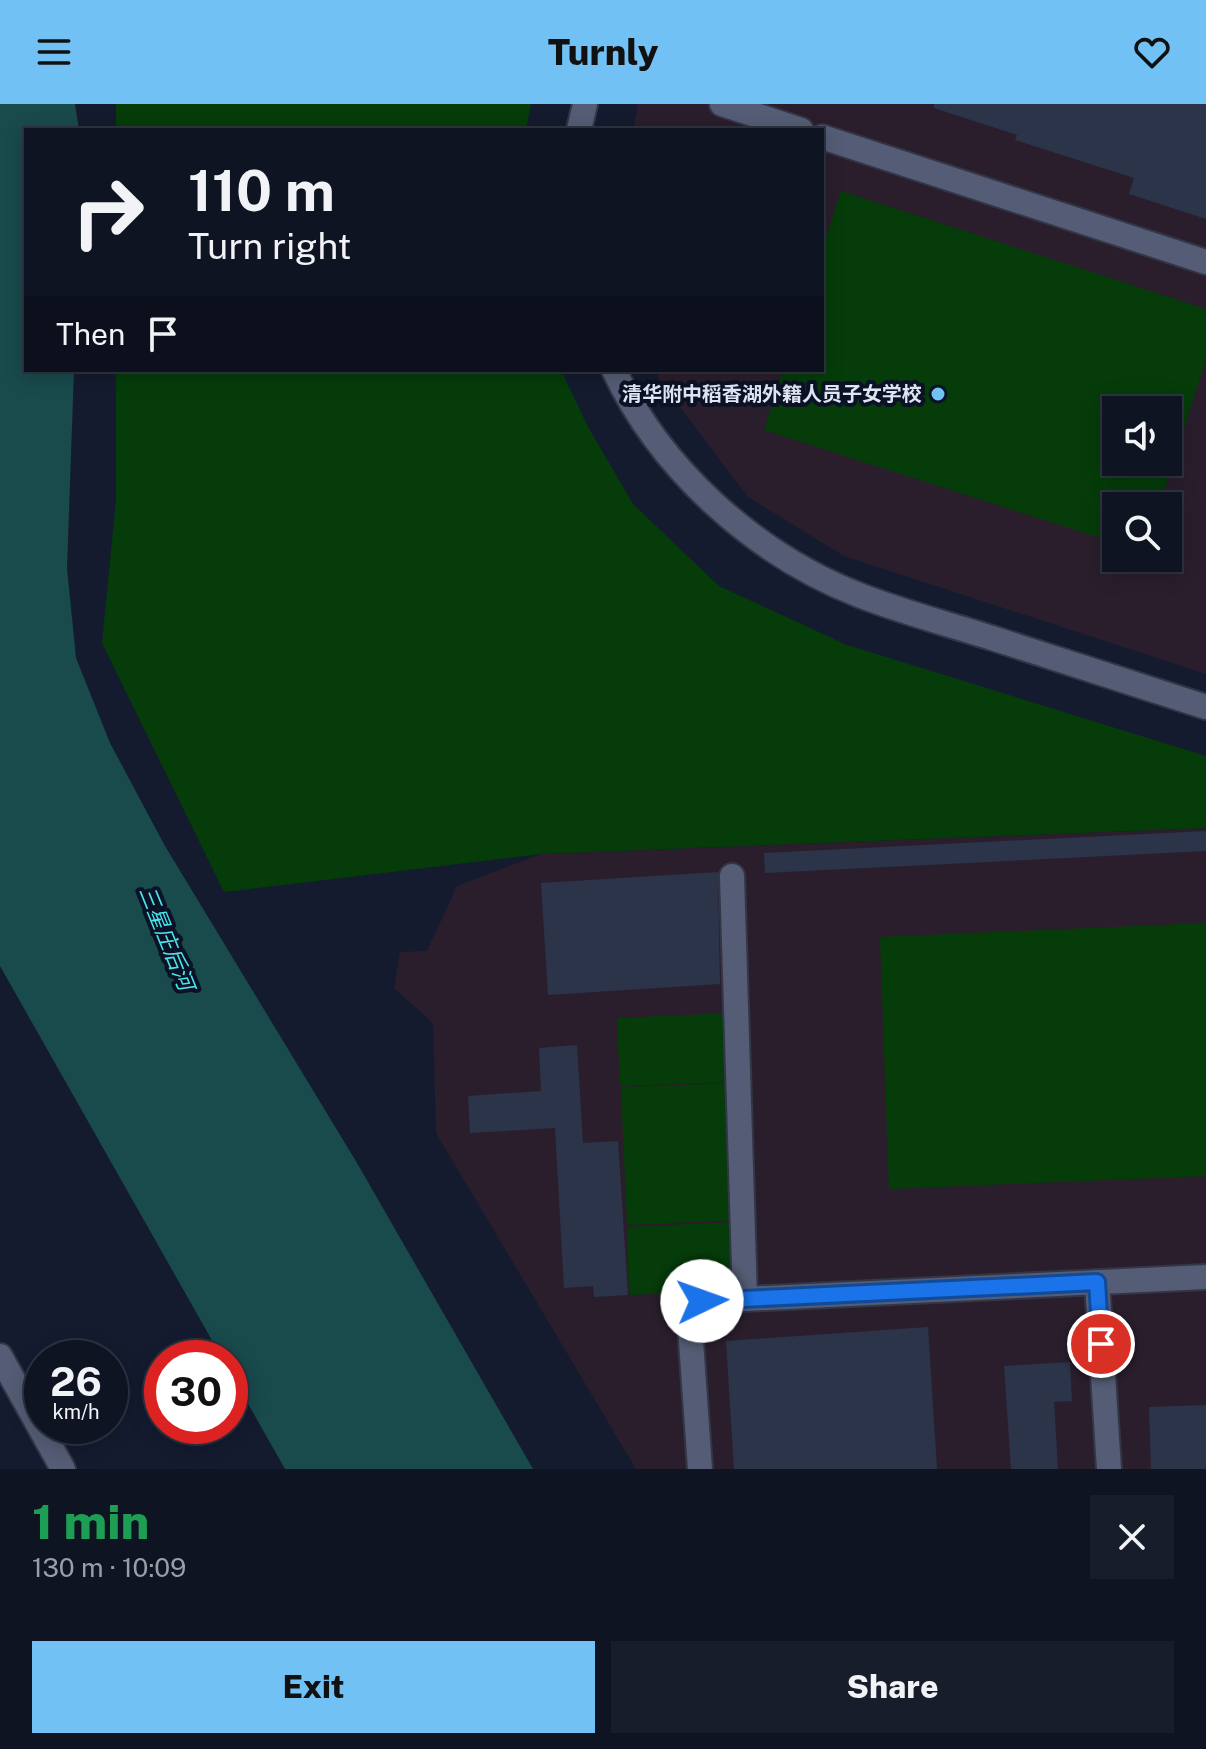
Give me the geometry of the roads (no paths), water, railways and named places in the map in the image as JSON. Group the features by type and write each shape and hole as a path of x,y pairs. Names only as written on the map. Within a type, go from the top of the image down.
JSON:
{"street":[{"path":"579,128 585,104"},
{"path":"722,104 795,128"},
{"path":"824,138 1206,262"},
{"path":"615,372 632,408 675,464 717,508 761,542 857,595 1206,707"},
{"path":"732,876 745,1299"},
{"path":"700,1469 690,1327 702,1301 1206,1277"},
{"path":"1097,1282 1109,1469"},
{"path":"0,1356 63,1469"}],"water":[{"name":"三星庄后河","path":"0,104 75,104 79,128 24,128 24,372 74,372 67,568 76,658 110,743 165,846 357,1163 533,1469 285,1469 248,1404 248,1340 212,1340 0,966"}],"place":[{"name":"清华附中稻香湖外籍人员子女学校","path":"938,394"}]}
